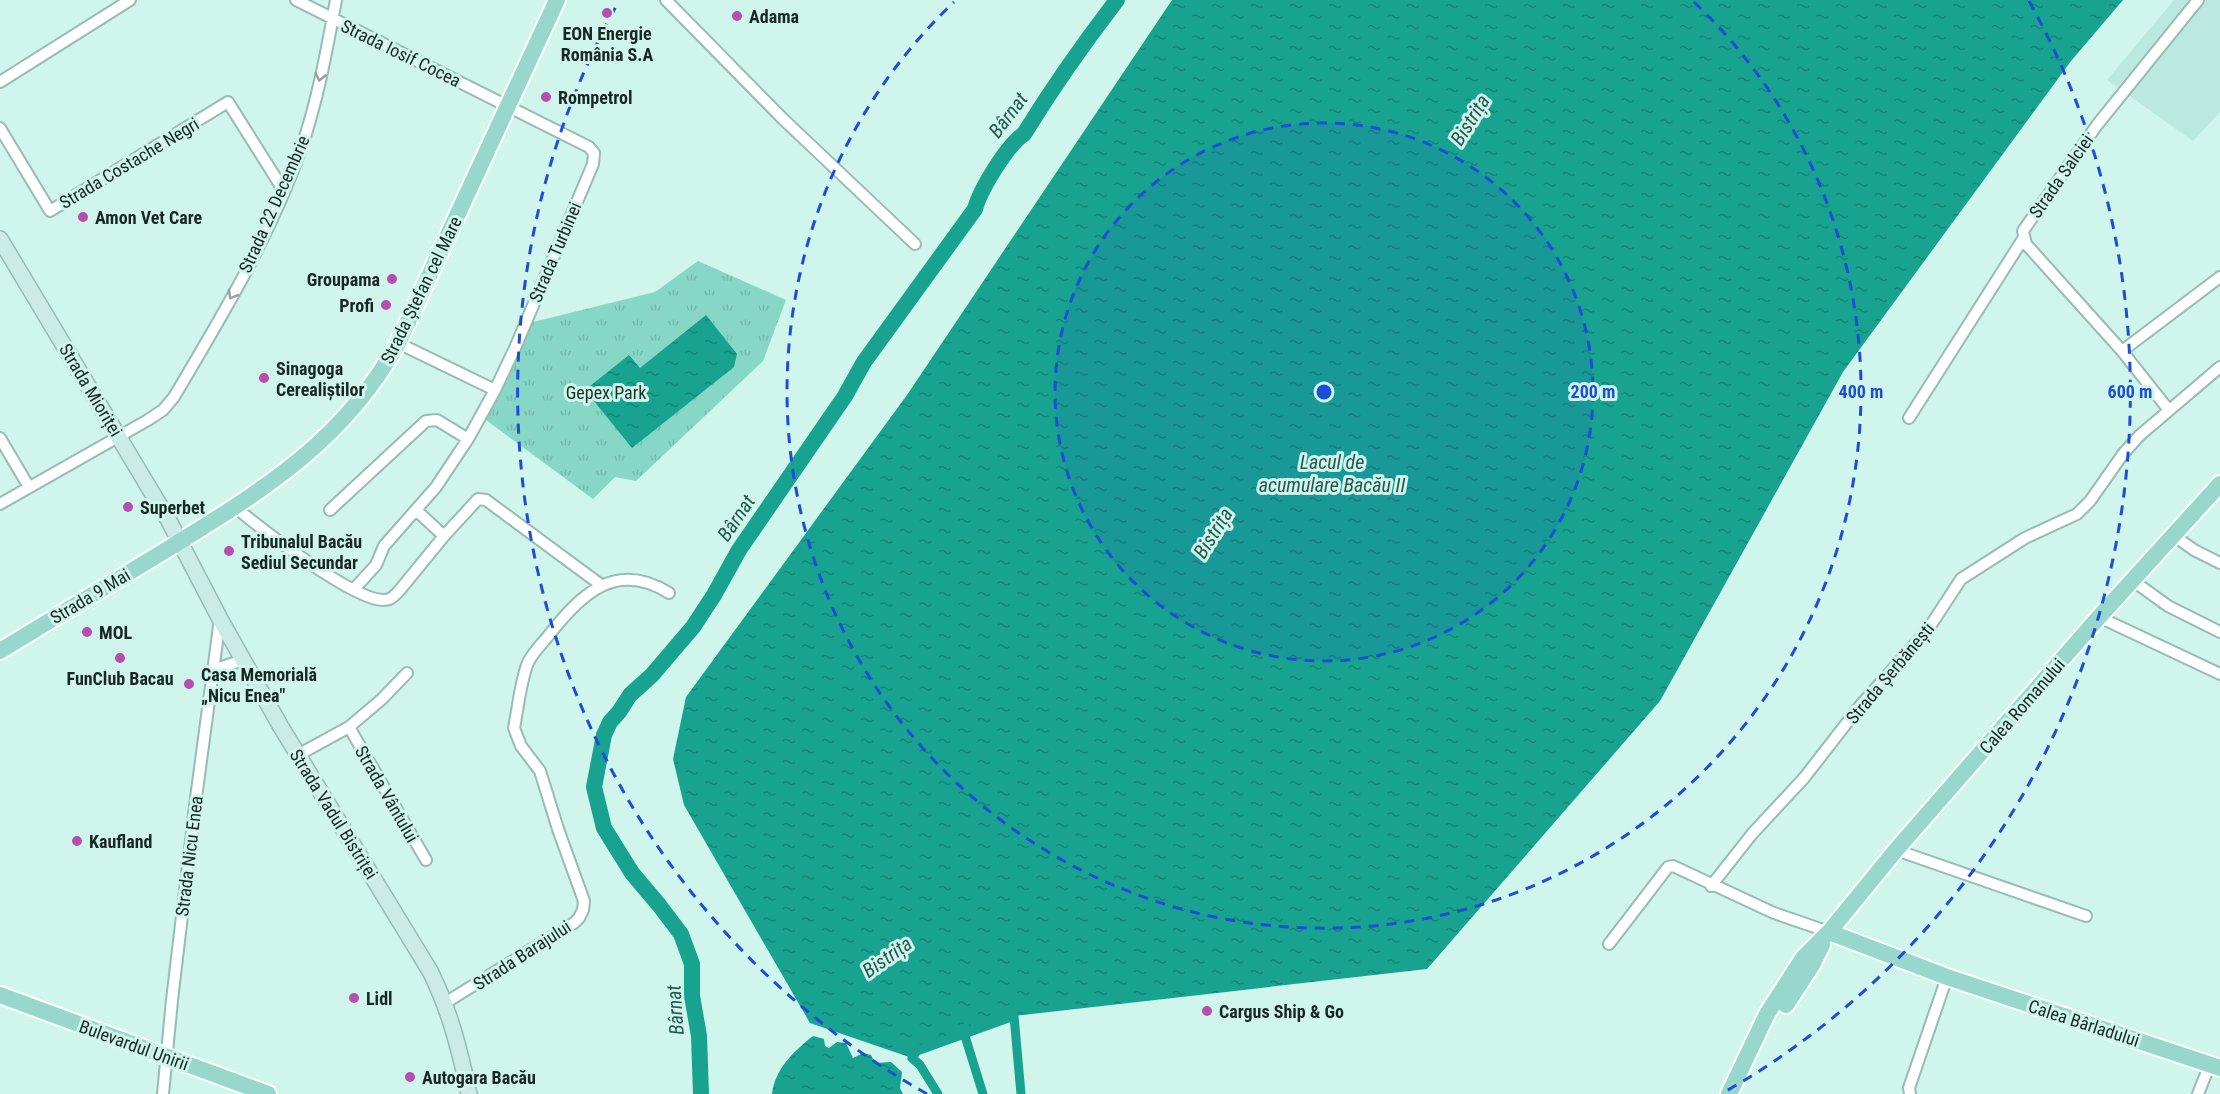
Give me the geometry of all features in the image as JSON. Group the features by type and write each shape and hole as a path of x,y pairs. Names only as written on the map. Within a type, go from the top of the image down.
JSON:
{"main road":[{"name":"Strada Ștefan cel Mare","path":"180,541 284,473 330,434 364,396 398,343 557,0"},
{"name":"Strada Mioriței","path":"0,239 180,541"},
{"name":"Calea Romanului","path":"1729,1094 1767,1014 1803,958 1829,932 1896,850 2099,617 2220,484"},
{"name":"Strada Vadul Bistriței","path":"180,541 220,619 298,755 414,942 445,1003 460,1050 469,1094"},
{"name":"Strada 9 Mai","path":"0,651 180,541"},
{"name":"Calea Romanului","path":"1741,1094 1777,1020 1812,965 1829,932"},
{"name":"Calea Bârladului","path":"1829,932 1947,977 2215,1066"},
{"name":"Bulevardul Unirii","path":"0,995 268,1094"}],"street":[{"path":"0,82 130,0"},
{"name":"Strada Iosif Cocea","path":"296,0 507,105"},
{"name":"Strada 22 Decembrie","path":"0,504 148,420 174,397 259,249 284,191 310,121 336,0"},
{"path":"666,0 783,119 915,244"},
{"name":"Strada Salciei","path":"2169,409 2122,351 2023,239 2023,231 2097,124 2198,0"},
{"name":"Strada Costache Negri","path":"0,128 50,211 228,102 284,191"},
{"name":"Strada Turbinei","path":"354,589 376,565 384,546 435,487 468,439 495,390 588,174 594,153 589,147 507,105"},
{"path":"1909,418 2023,239"},
{"path":"2122,351 2220,277"},
{"path":"398,343 495,390"},
{"name":"Strada Șerbănești","path":"1711,886 1752,834 1804,778 1860,706 1927,631 1961,579 2025,538 2077,514 2090,501 2123,454 2139,436 2220,367"},
{"path":"330,510 426,421 437,420 468,439"},
{"path":"0,438 29,488"},
{"path":"235,507 312,565 354,589 381,600 392,598 473,502 478,499 486,500 602,585 625,580 639,580 669,593"},
{"path":"416,510 444,536"},
{"path":"2173,535 2194,550 2220,563"},
{"path":"2132,580 2168,606 2220,632"},
{"name":"Strada Barajului","path":"445,1003 534,949 579,918 584,901 540,771 516,737 514,728 528,663 577,603 602,585"},
{"path":"2099,617 2220,674"},
{"name":"Strada Nicu Enea","path":"163,1094 173,989 220,619"},
{"path":"213,670 243,660"},
{"name":"Strada Vântului","path":"298,755 349,727 382,699 407,673"},
{"name":"Strada Vântului","path":"349,727 426,860"},
{"path":"1896,850 2086,916"},
{"path":"1609,944 1668,867 1673,866 1711,886 1774,913 1829,932"},
{"path":"1910,1094 1909,1088 1947,977"},
{"path":"2198,1094 2215,1066"}],"shaded area":[{"path":"2174,0 2220,0 2220,112 2193,141 2107,80"}],"green space":[{"name":"Gepex Park","path":"698,261 786,300 763,361 636,481 615,477 593,499 478,414 525,324 655,292"}],"water":[{"name":"Lacul de acumulare Bacău II","path":"1172,0 2123,0 2071,61 1843,372 1660,701 1427,969 1014,1016 917,1050 912,1058 810,1023 684,805 673,759 686,697 907,395"},
{"path":"706,315 737,354 734,367 632,448 585,390 629,355 640,368"},
{"path":"813,1036 824,1039 825,1046 829,1048 837,1042 846,1043 853,1058 863,1053 871,1055 875,1063 891,1062 902,1072 900,1088 903,1094 772,1094 781,1069 792,1054"}],"waterway":[{"name":"Bârnat","path":"701,1094 699,1036 692,996 692,964 681,934 632,873 604,828 594,787 604,735 610,722 630,695 652,675 693,627 739,550 845,396 864,362 975,209 995,168 1024,134 1046,99 1117,0"},
{"path":"938,1094 920,1065 912,1058 917,1051 1014,1016 1021,1094"},
{"path":"965,1028 964,1033 983,1094"}],"place":[{"name":"EON Energie România S.A","path":"607,13"},
{"name":"Adama","path":"737,16"},
{"name":"Rompetrol","path":"546,97"},
{"name":"Amon Vet Care","path":"83,217"},
{"name":"Groupama","path":"392,279"},
{"name":"Profi","path":"386,305"},
{"name":"Sinagoga Cerealiștilor","path":"264,378"},
{"name":"Superbet","path":"128,507"},
{"name":"Tribunalul Bacău Sediul Secundar","path":"229,551"},
{"name":"MOL","path":"87,632"},
{"name":"FunClub Bacau","path":"120,658"},
{"name":"Casa Memorială „Nicu Enea\"","path":"189,684"},
{"name":"Kaufland","path":"77,841"},
{"name":"Lidl","path":"354,998"},
{"name":"Cargus Ship & Go","path":"1207,1011"},
{"name":"Autogara Bacău","path":"410,1077"}],"water label":[{"name":"Bistrița","path":"1470,120"},
{"name":"Bistrița","path":"1213,533"},
{"name":"Bistrița","path":"887,957"}]}
